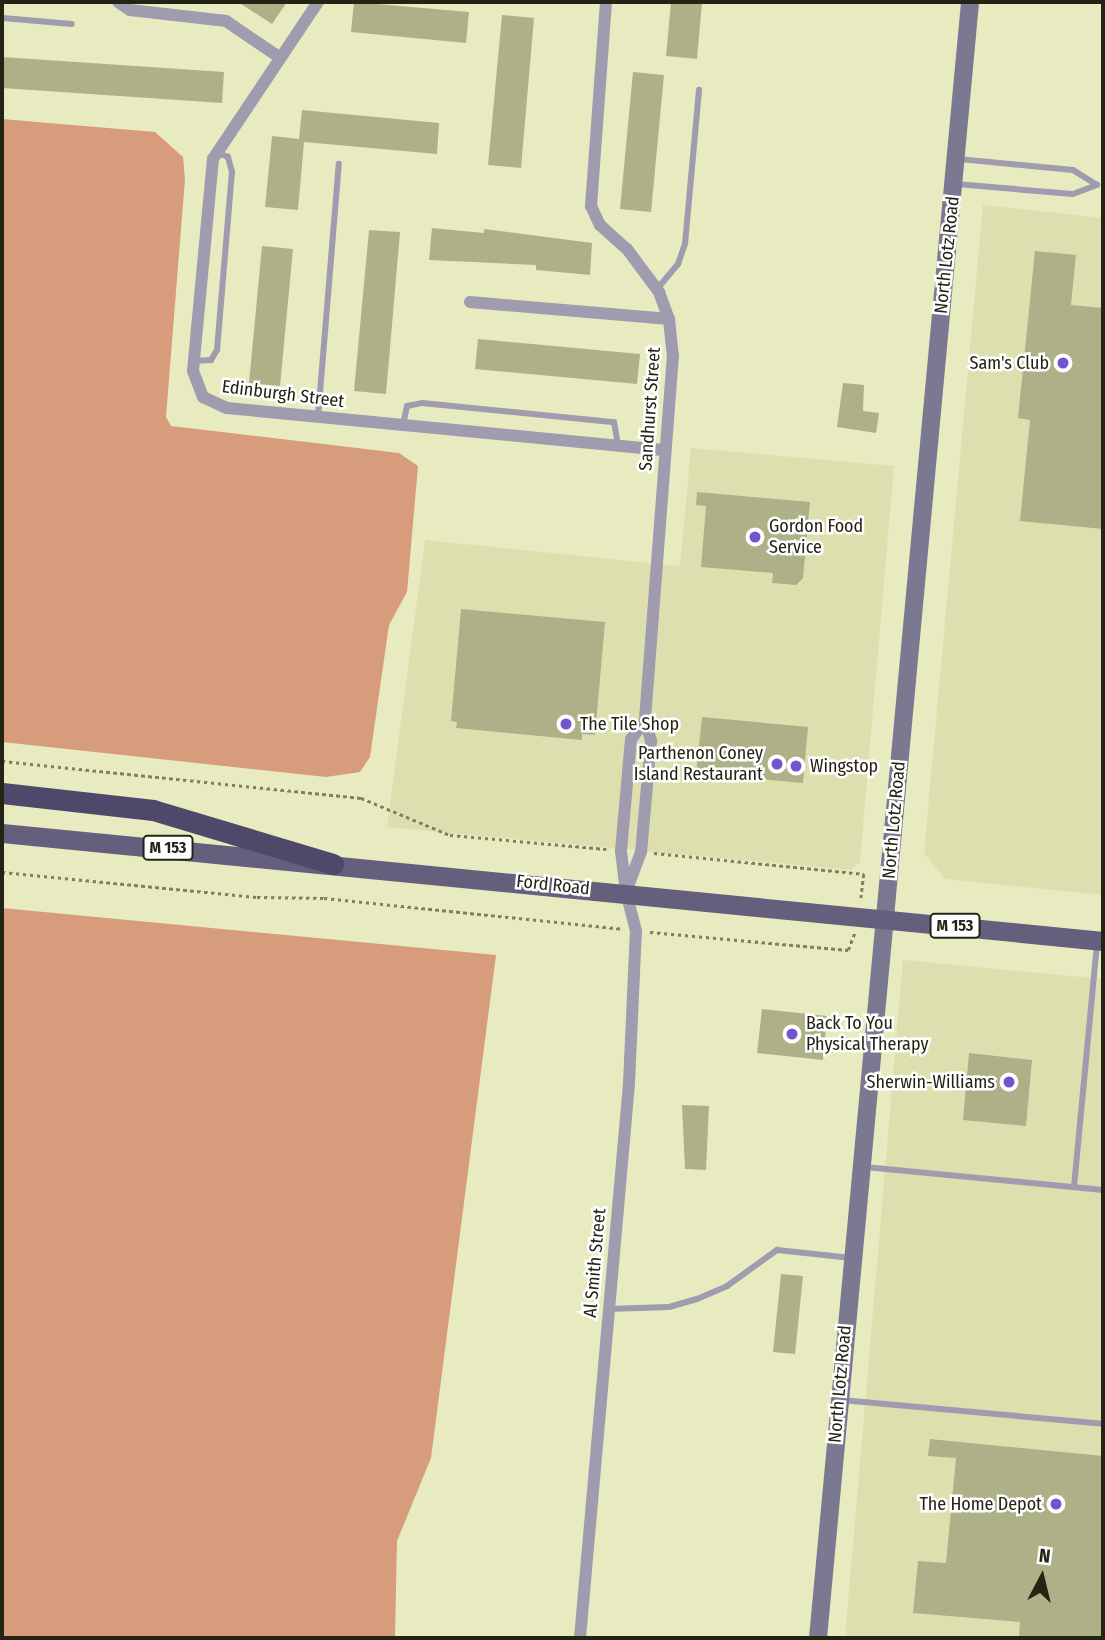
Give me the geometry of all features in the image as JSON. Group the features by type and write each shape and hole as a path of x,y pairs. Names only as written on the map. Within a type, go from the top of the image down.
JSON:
{"highway":[{"path":"2,793 153,810 333,864"}],"main road":[{"name":"Ford Road","path":"2,833 1100,940"}],"street":[{"path":"118,2 130,10 226,21 279,57"},
{"name":"Edinburgh Street","path":"318,2 216,152 194,361 196,386 214,405 665,450"},
{"name":"Sandhurst Street","path":"606,2 591,206 600,225 627,249 657,289 669,318 674,355 645,721 651,741 641,852 626,892"},
{"name":"North Lotz Road","path":"818,1638 970,2"},
{"path":"470,302 669,318"},
{"name":"Sandhurst Street","path":"626,892 621,851 631,739 645,721"},
{"name":"Al Smith Street","path":"580,1638 629,1083 636,930 626,892"}],"lane":[{"path":"3,18 72,24"},
{"path":"657,289 678,264 685,244 699,90"},
{"path":"194,361 211,359 217,350 232,172 228,157 216,152"},
{"path":"957,159 1073,170 1100,185"},
{"path":"318,416 339,164"},
{"path":"954,184 1073,194 1100,185"},
{"path":"404,425 407,406 422,402 614,422 619,429 618,445"},
{"path":"1074,1187 1100,940"},
{"path":"861,1167 1103,1190"},
{"path":"608,1309 669,1307 696,1299 727,1286 777,1250 852,1258"},
{"path":"839,1400 1103,1424"}],"shaded area":[{"path":"2,119 155,132 183,157 185,179 166,417 171,426 399,453 418,466 407,592 389,625 370,757 360,772 326,777 2,742"},
{"path":"983,205 1103,218 1103,895 945,879 924,853"},
{"path":"691,448 894,466 860,862 851,870 387,827 425,540 680,566"},
{"path":"2,908 496,955 431,1458 397,1541 395,1638 2,1638"},
{"path":"903,960 1103,979 1103,1638 845,1638"}],"building":[{"path":"238,2 287,2 272,24"},
{"path":"354,2 469,12 466,43 351,32"},
{"path":"671,2 702,2 697,59 666,56"},
{"path":"502,15 534,18 521,168 488,165"},
{"path":"2,57 224,72 222,103 2,88"},
{"path":"633,72 664,75 651,212 620,209"},
{"path":"302,110 439,123 437,154 304,142 298,210 265,207 272,136 299,139"},
{"path":"432,228 484,233 484,229 592,243 590,275 536,270 536,265 429,260"},
{"path":"369,230 400,232 386,394 354,391"},
{"path":"262,246 293,249 280,386 249,383"},
{"name":"Sam's Club","path":"1035,251 1076,255 1071,305 1103,308 1103,529 1020,521 1030,420 1018,418"},
{"path":"478,339 640,354 637,384 475,369"},
{"path":"843,383 864,385 863,411 879,413 876,433 837,427"},
{"name":"Gordon Food Service","path":"697,492 810,502 803,578 796,585 772,583 773,573 701,567 706,506 696,505"},
{"path":"461,609 605,622 595,735 582,734 582,740 456,728 457,722 451,721"},
{"path":"702,717 808,727 803,783 696,773"},
{"name":"Back To You Physical Therapy","path":"762,1009 827,1016 823,1060 757,1053"},
{"path":"969,1053 1032,1060 1026,1126 963,1120"},
{"path":"682,1105 709,1106 706,1170 685,1169"},
{"path":"781,1274 803,1276 795,1354 773,1352"},
{"path":"930,1439 1103,1456 1103,1638 1019,1638 1020,1622 913,1613 918,1561 946,1563 956,1458 928,1456"}],"place":[{"name":"Sam's Club","path":"1063,363"},
{"name":"Gordon Food Service","path":"755,537"},
{"name":"The Tile Shop","path":"566,724"},
{"name":"Parthenon Coney Island Restaurant","path":"777,764"},
{"name":"Wingstop","path":"796,766"},
{"name":"Back To You Physical Therapy","path":"792,1034"},
{"name":"Sherwin-Williams","path":"1009,1082"},
{"name":"The Home Depot","path":"1056,1504"}]}
